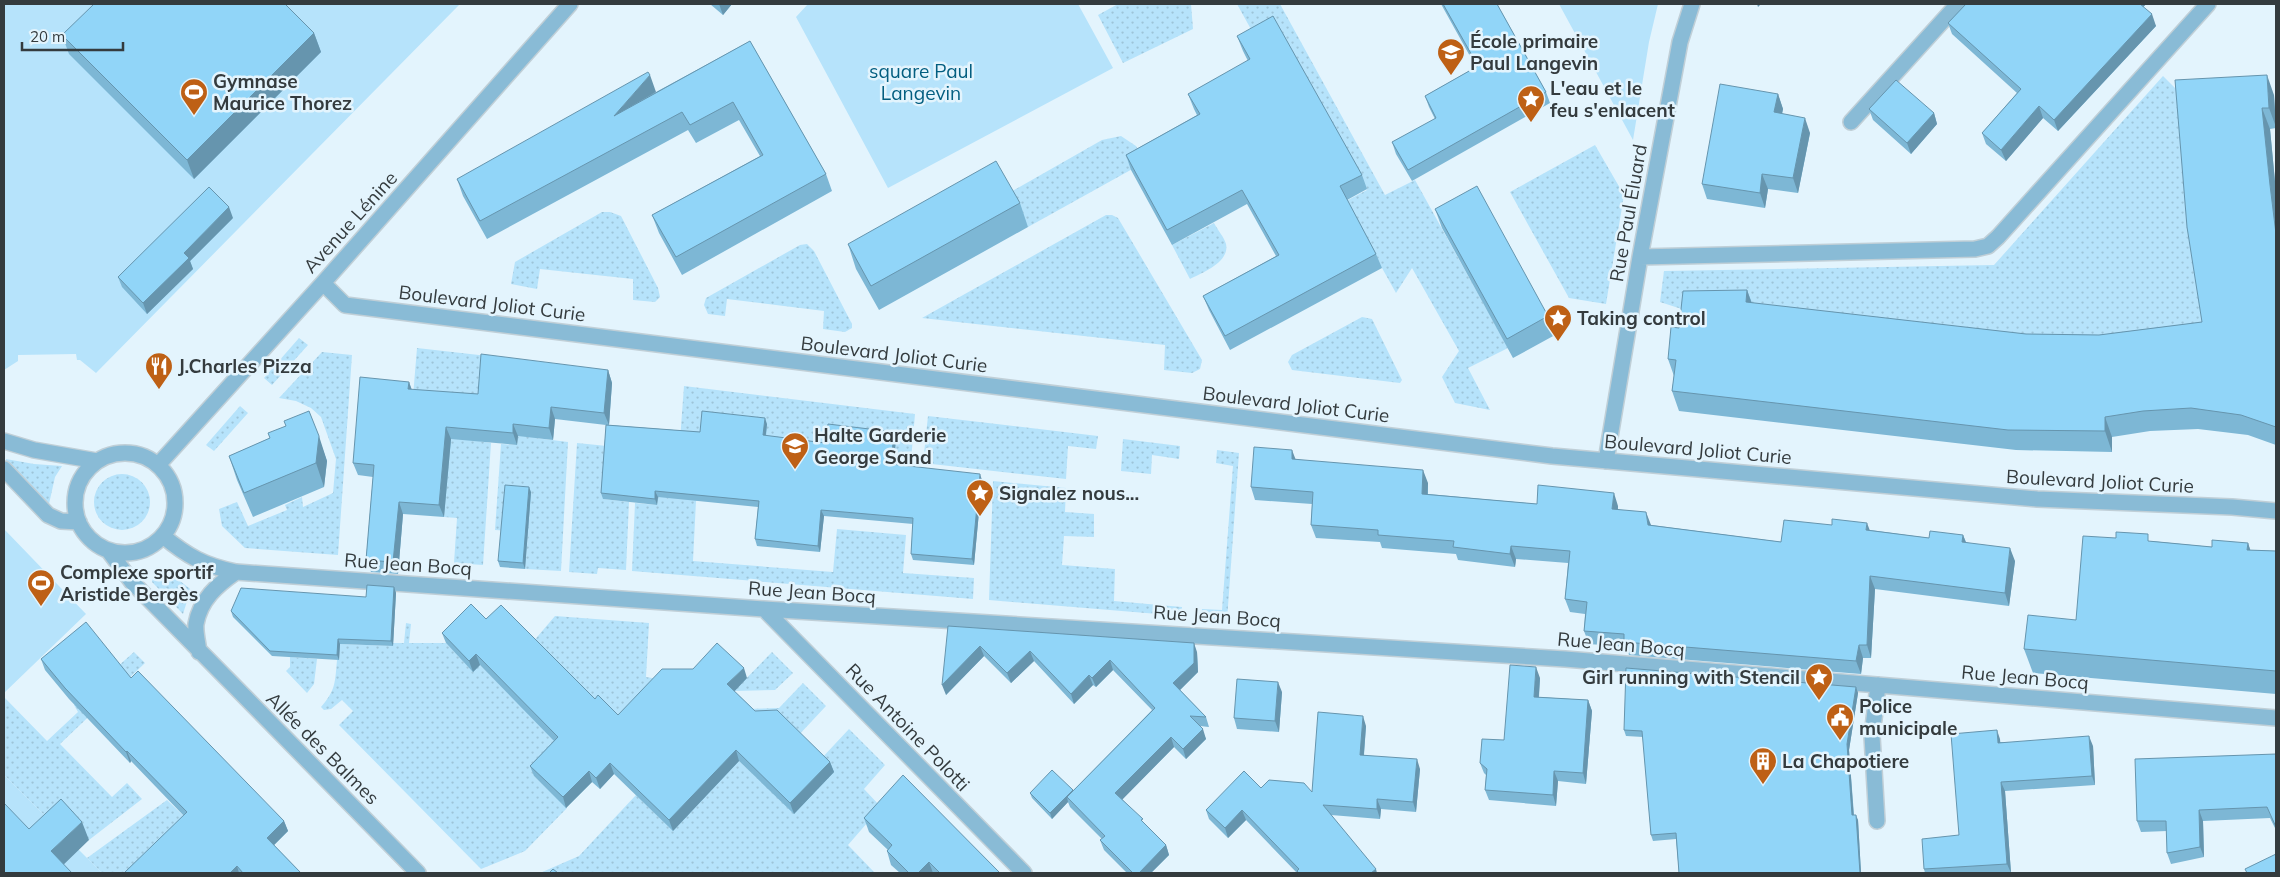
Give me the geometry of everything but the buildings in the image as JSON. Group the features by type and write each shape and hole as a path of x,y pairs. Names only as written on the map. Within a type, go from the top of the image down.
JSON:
{"street":[{"name":"Avenue Lénine","path":"158,464 323,283 570,4"},
{"name":"Rue Paul Éluard","path":"1606,461 1640,257 1680,42 1692,4"},
{"path":"1851,122 1958,4"},
{"path":"1640,257 1974,249 1988,246 2005,230 2208,4"},
{"name":"Boulevard Joliot Curie","path":"323,283 345,305 1091,399 1606,461 2037,499 2222,506 2276,512"},
{"path":"4,441 34,450 97,461"},
{"path":"126,452 143,456 158,464 169,476 174,491 176,508 172,523 163,536 151,546 137,552 121,553 108,550 96,544 78,522 75,508 78,488 87,470 97,461 109,455 126,452"},
{"path":"4,469 48,515 61,521 78,522"},
{"name":"Rue Jean Bocq","path":"163,536 184,553 211,567 236,572 764,609 1564,659 2276,718"},
{"name":"Allée des Balmes","path":"108,550 132,582 418,873"},
{"path":"200,652 196,625 203,604 216,586 236,572"},
{"name":"Rue Antoine Polotti","path":"764,609 1024,873"},
{"path":"1877,821 1872,736 1878,685"}],"green space":[{"path":"4,4 460,4 96,373 80,360 77,360 76,354 18,355 18,361 4,370"},
{"name":"square Paul Langevin","path":"808,4 1078,4 1113,68 888,188 796,17"},
{"path":"1118,4 1191,4 1193,29 1123,63 1098,15"},
{"path":"1237,4 1280,4 1385,195 1415,180 1508,348 1468,368 1490,410 1455,403 1442,377 1459,351 1412,268 1396,293 1382,268 1331,209 1367,190 1258,42"},
{"path":"1559,4 1658,4 1649,42 1633,140"},
{"path":"2163,76 2179,92 2209,343 2107,356 1691,312 1660,302 1664,271 1994,265"},
{"path":"1121,136 1136,146 1145,162 1028,227 1009,193 1102,140"},
{"path":"1595,145 1624,195 1606,304 1569,298 1510,192"},
{"path":"602,212 610,212 621,216 658,288 660,297 655,302 633,300 633,279 540,269 537,289 511,284 515,262"},
{"path":"1106,215 1118,218 1202,360 1200,369 1192,373 1164,370 1165,345 922,318"},
{"path":"1214,223 1226,244 1224,256 1214,266 1190,279 1172,245"},
{"path":"807,244 814,251 852,324 852,328 845,332 823,329 824,311 727,299 725,316 708,314 704,305 706,298 800,245"},
{"path":"1362,317 1372,319 1402,380 1400,383 1292,370 1288,362 1292,355"},
{"path":"299,338 308,345 272,385 264,378"},
{"path":"417,348 524,360 523,373 479,441 491,443 483,565 454,563 457,518 444,517 450,448 409,445"},
{"path":"322,352 352,355 338,555 245,548 222,526 219,509 237,502 248,526 287,510 285,505 302,497 303,507 333,493 336,459 321,417 311,408 296,401 279,398"},
{"path":"684,386 915,414 910,472 827,449 696,501 693,561 833,572 837,529 906,535 903,573 974,578 973,599 632,571 635,503 657,505 659,480 677,481"},
{"path":"240,406 248,413 214,451 206,445"},
{"path":"520,415 536,438 568,442 561,571 525,569 528,532 495,530 501,444 517,445"},
{"path":"928,416 1098,436 1096,449 1068,446 1066,479 923,463"},
{"path":"1123,439 1180,446 1179,459 1152,455 1151,474 1121,471"},
{"path":"577,443 607,446 603,499 629,502 626,570 598,568 597,574 569,572"},
{"path":"1217,450 1239,453 1227,620 1201,618 1202,609 1222,610 1233,466 1216,463"},
{"path":"6,459 62,466 55,477 49,504 6,461"},
{"path":"117,474 127,474 142,482 148,491 150,502 148,513 142,522 127,530 117,530 106,525 99,518 94,507 94,497 99,486 106,479"},
{"path":"993,481 1066,488 1065,512 1094,514 1094,537 1064,536 1062,565 1115,569 1114,601 1182,607 1182,616 989,600"},
{"name":"Complexe sportif Aristide Bergès","path":"4,529 86,614 4,693"},
{"path":"166,570 194,592 188,598 183,614 152,582 154,573"},
{"path":"555,616 649,623 646,677 658,679 624,715 534,776 567,808 525,851 481,869 339,725 353,711 342,700 331,709 324,710 321,707 330,696 334,685 340,644 393,646 393,643 404,643 406,623 411,624 409,643 446,643 473,671 480,665 531,716 532,643"},
{"path":"134,652 145,663 60,744 112,797 127,783 142,799 89,840 68,818 57,828 4,775 4,697 47,741 78,712 74,705"},
{"path":"772,652 793,673 775,690 734,691"},
{"path":"290,657 317,659 314,684 307,693 286,671 290,667"},
{"path":"803,683 826,706 797,737 745,709 779,708"},
{"path":"702,726 757,778 820,760 849,729 885,765 864,789 881,807 848,845 875,873 540,873 579,856 636,795 673,830"},
{"path":"4,775 102,873 4,873"},
{"path":"167,800 191,823 187,873 102,873 87,858"}],"place":[{"name":"École primaire Paul Langevin","path":"1451,76"},
{"name":"Gymnase Maurice Thorez","path":"194,116"},
{"name":"L'eau et le feu s'enlacent","path":"1531,123"},
{"name":"Taking control","path":"1558,342"},
{"name":"J.Charles Pizza","path":"159,390"},
{"name":"Halte Garderie George Sand","path":"795,470"},
{"name":"Signalez nous...","path":"980,517"},
{"name":"Complexe sportif Aristide Bergès","path":"41,607"},
{"name":"Girl running with Stencil","path":"1819,701"},
{"name":"Police municipale","path":"1840,741"},
{"name":"La Chapotiere","path":"1763,785"}]}
